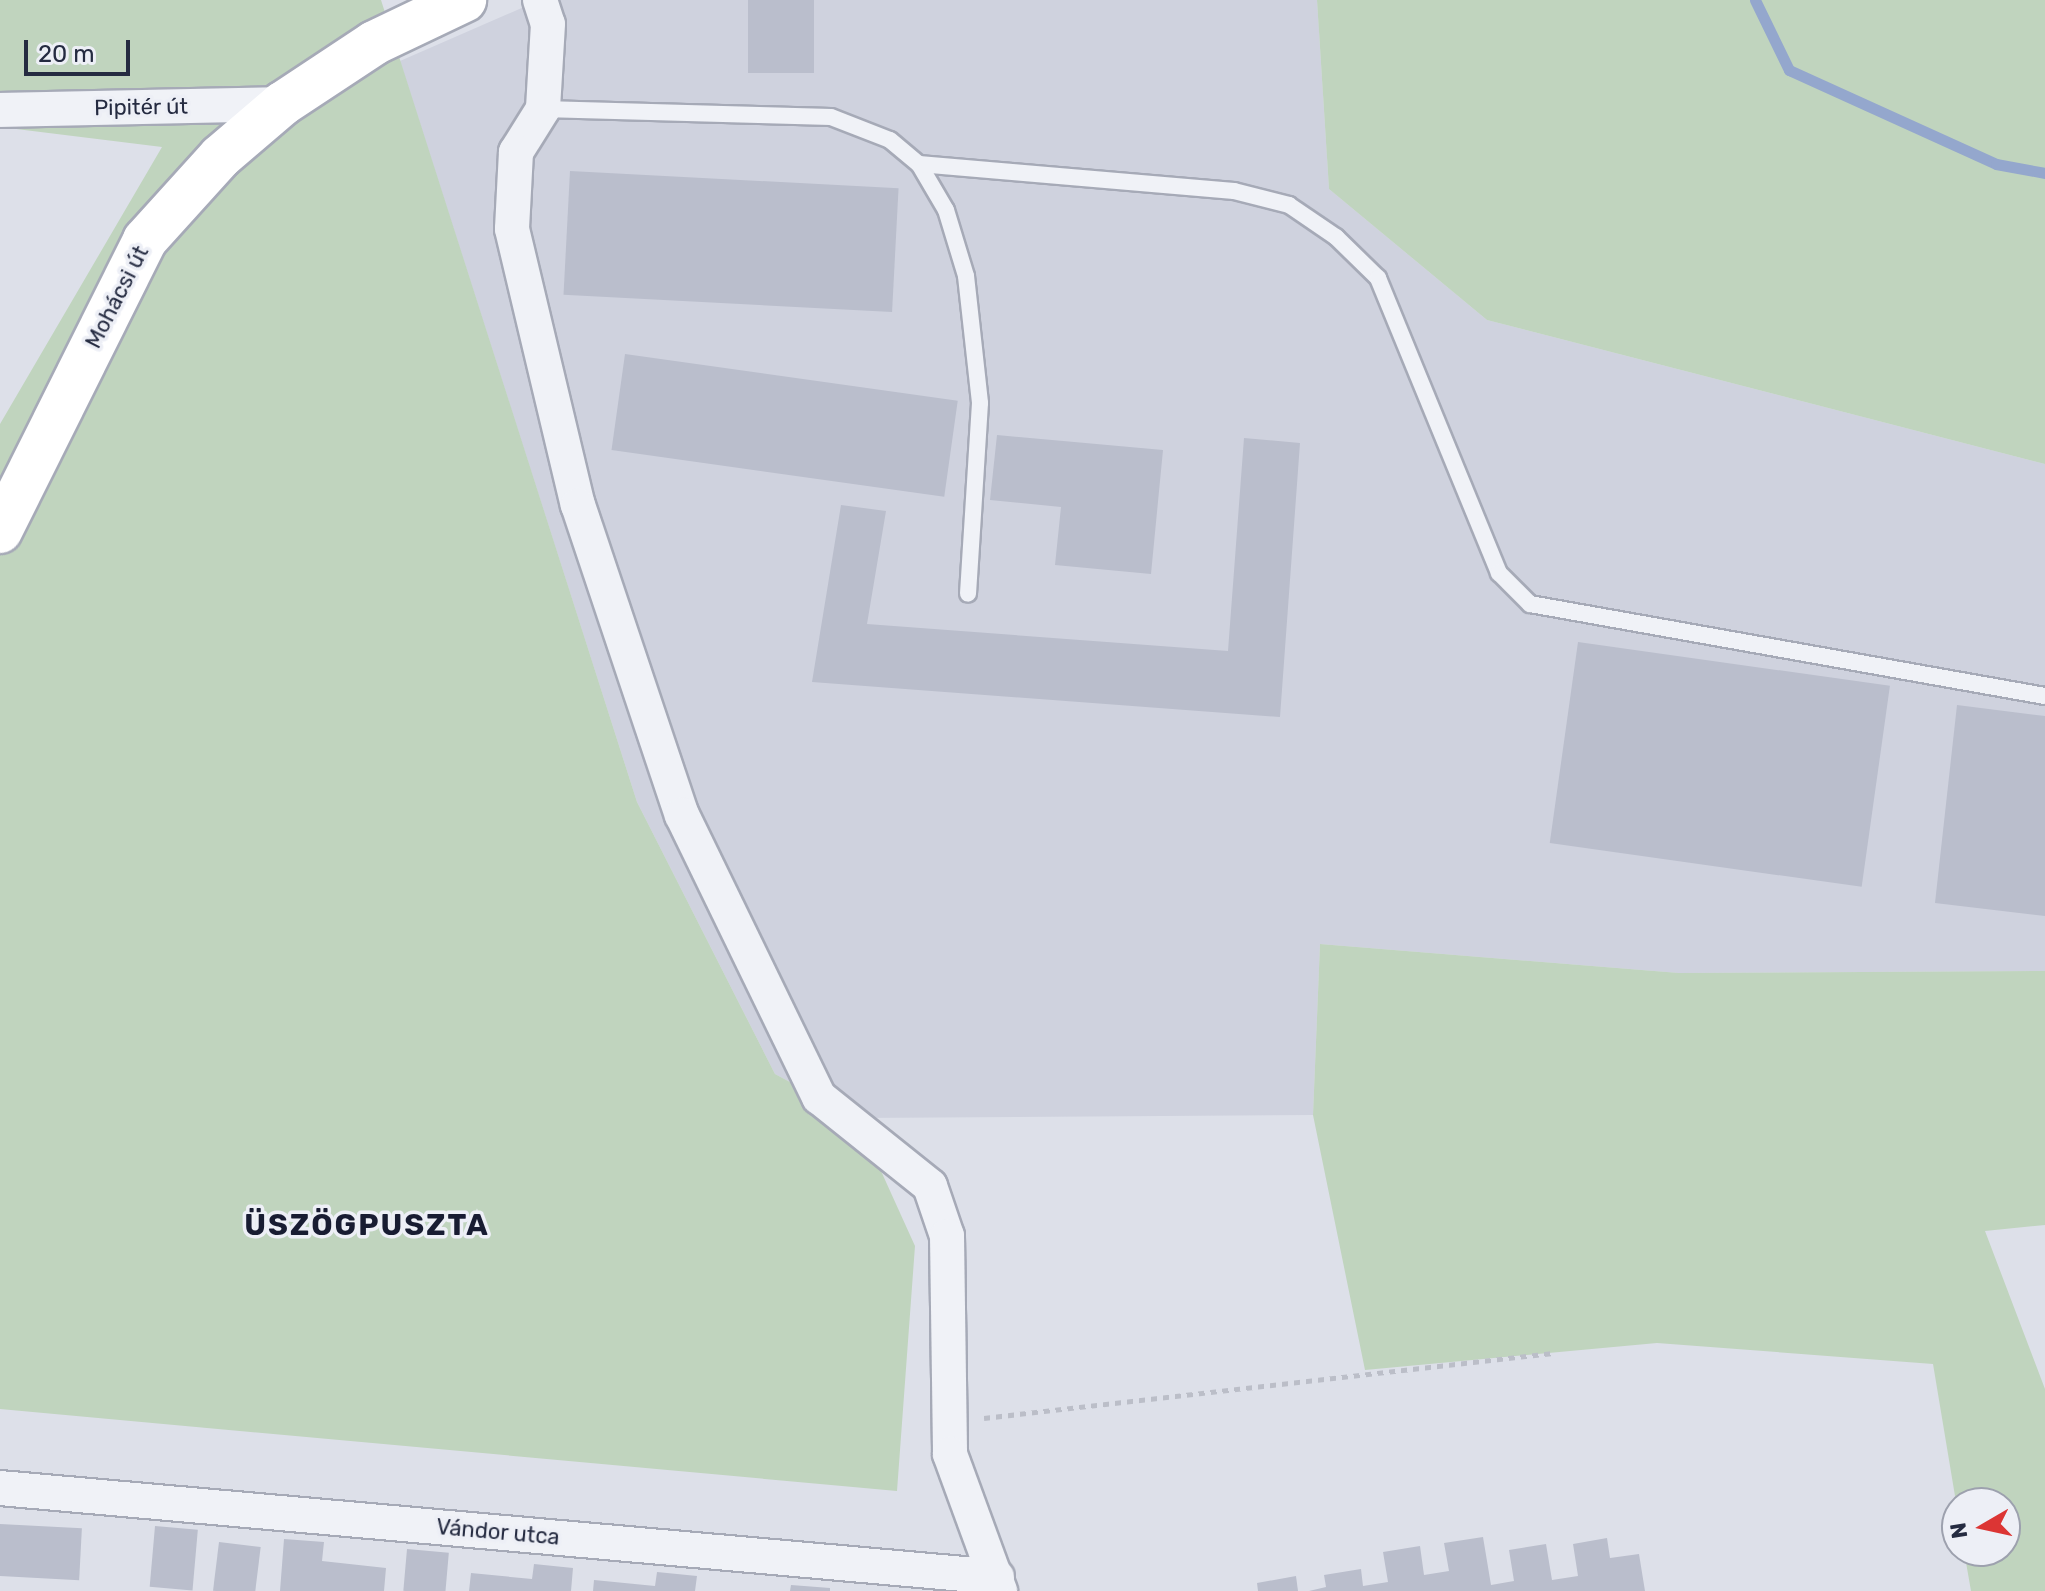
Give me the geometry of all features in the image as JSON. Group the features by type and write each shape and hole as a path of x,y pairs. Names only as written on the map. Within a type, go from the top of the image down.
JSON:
{"main road":[{"name":"Mohácsi út","path":"0,531 145,240 220,157 282,104 325,72 464,0"}],"street":[{"path":"540,0 548,24 543,109 516,152 512,229 578,505 682,815 819,1097 930,1186 947,1236 947,1423 950,1454 998,1584"},
{"name":"Pipitér út","path":"0,110 282,104"},
{"name":"Vándor utca","path":"0,1488 998,1584"}],"lane":[{"path":"543,109 831,117 890,140 919,164 946,210 966,276 980,403 968,594"},
{"path":"919,164 1234,191 1289,205 1336,237 1378,278 1499,573 1530,604 2045,696"}],"path":[{"path":"947,1423 1553,1353"}],"shaded area":[{"path":"540,0 1317,0 1329,189 1487,320 2045,464 2045,971 1679,973 1320,944 1313,1115 857,1118 775,1074 637,802 400,61"}],"green space":[{"path":"0,0 381,0 637,802 775,1074 857,1118 915,1246 897,1491 0,1409 0,424 162,147 0,127"},
{"path":"1317,0 2045,0 2045,464 1487,320 1329,189"},
{"path":"1320,944 1679,973 2045,971 2045,1225 1985,1231 2045,1389 2045,1591 1971,1591 1967,1567 2021,1567 2021,1487 1954,1487 1933,1364 1657,1343 1365,1370 1313,1115"}],"building":[{"path":"748,0 814,0 814,73 748,73"},
{"path":"570,171 899,188 892,312 564,295"},
{"path":"625,354 958,401 944,497 612,450"},
{"path":"997,435 1163,450 1151,574 1055,565 1061,507 990,500"},
{"path":"1244,438 1300,443 1280,717 812,682 841,505 886,511 867,624 1228,651"},
{"path":"1578,642 1890,686 1862,887 1550,843"},
{"path":"1957,705 2045,716 2045,916 1935,903"},
{"path":"0,1524 82,1528 79,1580 0,1576"},
{"path":"155,1526 198,1530 193,1591 150,1587"},
{"path":"1483,1537 1491,1585 1514,1581 1509,1550 1546,1544 1552,1580 1578,1576 1573,1544 1607,1538 1610,1558 1639,1554 1645,1591 1309,1591 1326,1587 1324,1575 1361,1569 1363,1586 1388,1582 1383,1552 1420,1546 1424,1575 1449,1571 1444,1543"},
{"path":"284,1539 324,1542 322,1561 386,1568 384,1591 280,1591"},
{"path":"219,1542 261,1547 255,1591 213,1591"},
{"path":"407,1549 449,1553 445,1591 403,1591"},
{"path":"534,1564 573,1568 571,1591 469,1591 471,1573 532,1579"},
{"path":"657,1572 697,1576 695,1591 593,1591 594,1580 655,1586"},
{"path":"1296,1576 1298,1591 1258,1591 1257,1583"},
{"path":"791,1585 830,1588 830,1591 790,1591"}],"waterway":[{"path":"1755,0 1789,70 1996,164 2045,173"}],"district":[{"name":"ÜSZÖGPUSZTA","path":"367,1225"}]}
